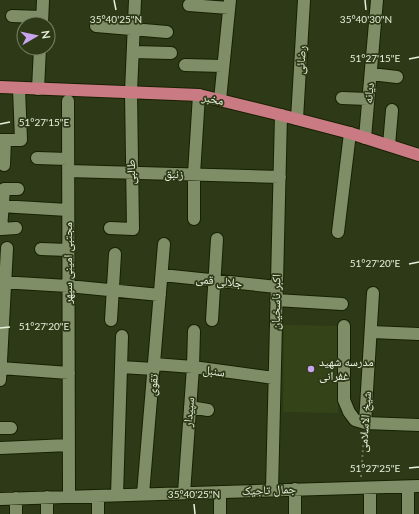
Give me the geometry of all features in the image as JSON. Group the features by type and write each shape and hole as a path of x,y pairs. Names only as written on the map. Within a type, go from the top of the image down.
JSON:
{"main road":[{"name":"مخبر","path":"0,87 199,95 350,133 419,155"}],"street":[{"path":"42,16 43,0"},
{"name":"طالبی","path":"110,228 133,228 131,92 135,0"},
{"name":"رضائی","path":"297,119 304,0"},
{"name":"دیانه","path":"365,138 377,0"},
{"path":"189,5 230,4 220,100"},
{"path":"12,16 16,17"},
{"path":"96,26 134,28 167,32"},
{"path":"133,52 171,53"},
{"path":"38,88 40,56"},
{"path":"185,65 223,66"},
{"path":"371,74 397,77"},
{"path":"4,165 3,140 21,140 19,88"},
{"path":"194,219 194,174 199,95"},
{"path":"342,98 368,99"},
{"name":"مجتبی امینی سپهر","path":"68,101 69,496"},
{"path":"389,145 392,110"},
{"name":"اکبر ناسخیان","path":"272,490 281,115"},
{"path":"338,232 350,133"},
{"name":"زنبق","path":"37,158 68,165 131,172 280,177"},
{"path":"16,228 1,229 1,206 4,189 18,189"},
{"path":"1,206 68,210"},
{"path":"212,320 217,239"},
{"name":"تقوی","path":"144,494 164,244"},
{"path":"0,380 3,282 7,248"},
{"path":"41,249 68,250"},
{"path":"111,320 115,254"},
{"name":"جلالی قمی","path":"162,275 277,287"},
{"path":"3,282 68,286 160,295"},
{"name":"شیخ الاسلامی","path":"364,423 373,293"},
{"path":"276,300 342,304"},
{"path":"344,326 344,400 349,412 355,420 364,423 419,425"},
{"name":"سپیدار","path":"184,493 193,367 194,331"},
{"path":"371,332 419,334"},
{"path":"116,495 122,336"},
{"name":"سنبل","path":"121,367 193,367 274,378"},
{"path":"0,368 69,373"},
{"path":"190,407 208,410"},
{"path":"0,448 69,445"},
{"path":"408,514 414,486"},
{"name":"جمال تاجیک","path":"0,499 414,486"},
{"path":"365,488 370,514"},
{"path":"295,489 295,514"},
{"path":"220,492 220,514"},
{"path":"98,496 98,514"},
{"path":"47,497 47,514"},
{"path":"16,498 16,514"}],"path":[{"name":"شیخ الاسلامی","path":"364,423 365,488"}],"shaded area":[{"name":"مدرسه شهید غفرانی","path":"284,325 339,326 338,413 283,412"}],"place":[{"name":"مدرسه شهید غفرانی","path":"311,369"}]}
